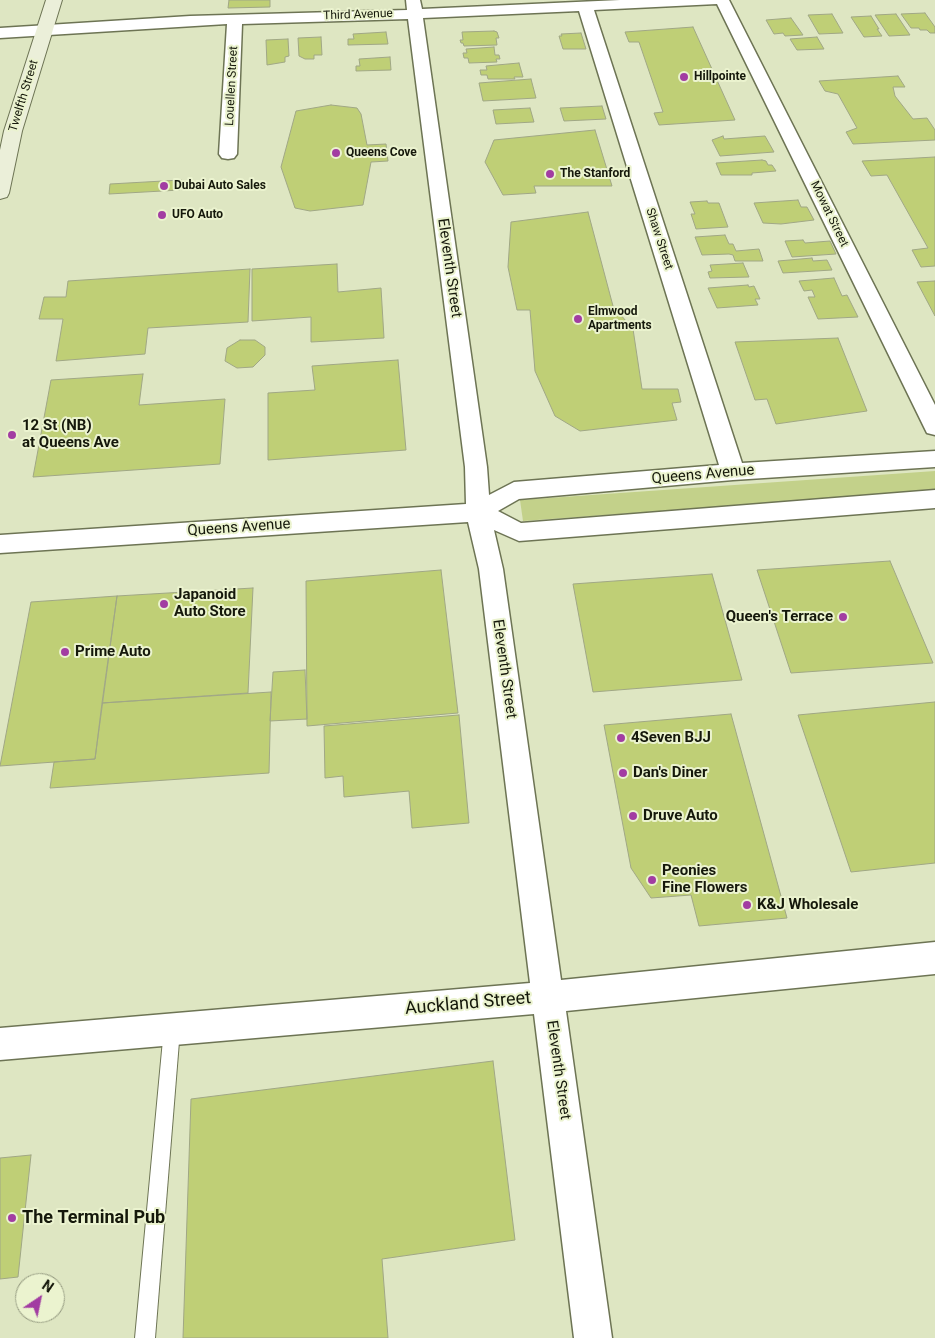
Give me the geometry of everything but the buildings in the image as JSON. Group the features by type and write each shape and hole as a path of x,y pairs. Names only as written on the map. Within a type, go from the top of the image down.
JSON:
{"street":[{"name":"Twelfth Street","path":"0,193 13,131 54,0"},
{"name":"Third Avenue","path":"0,33 46,30 191,14 235,19 414,7 584,6 716,0"},
{"name":"Mowat Street","path":"722,0 935,427"},
{"name":"Shaw Street","path":"584,6 733,472"},
{"name":"Eleventh Street","path":"414,7 476,466 478,512 491,569 593,1338"},
{"name":"Louellen Street","path":"228,154 235,19"},
{"name":"Queens Avenue","path":"0,544 478,512 514,491 733,472 935,459"},
{"name":"Queens Avenue","path":"478,512 519,532 935,499"},
{"name":"Auckland Street","path":"0,1044 548,997 935,958"}],"lane":[{"path":"145,1338 172,1029"}],"green space":[{"path":"935,471 935,491 523,521 520,500"}],"place":[{"name":"Hillpointe","path":"684,77"},
{"name":"Queens Cove","path":"336,153"},
{"name":"The Stanford","path":"550,174"},
{"name":"Dubai Auto Sales","path":"164,186"},
{"name":"UFO Auto","path":"162,215"},
{"name":"Elmwood Apartments","path":"578,319"},
{"name":"12 St (NB) at Queens Ave","path":"12,435"},
{"name":"Japanoid Auto Store","path":"164,604"},
{"name":"Queen's Terrace","path":"843,617"},
{"name":"Prime Auto","path":"65,652"},
{"name":"4Seven BJJ","path":"621,738"},
{"name":"Dan's Diner","path":"623,773"},
{"name":"Druve Auto","path":"633,816"},
{"name":"Peonies Fine Flowers","path":"652,880"},
{"name":"K&J Wholesale","path":"747,905"},
{"name":"The Terminal Pub","path":"12,1218"}]}
